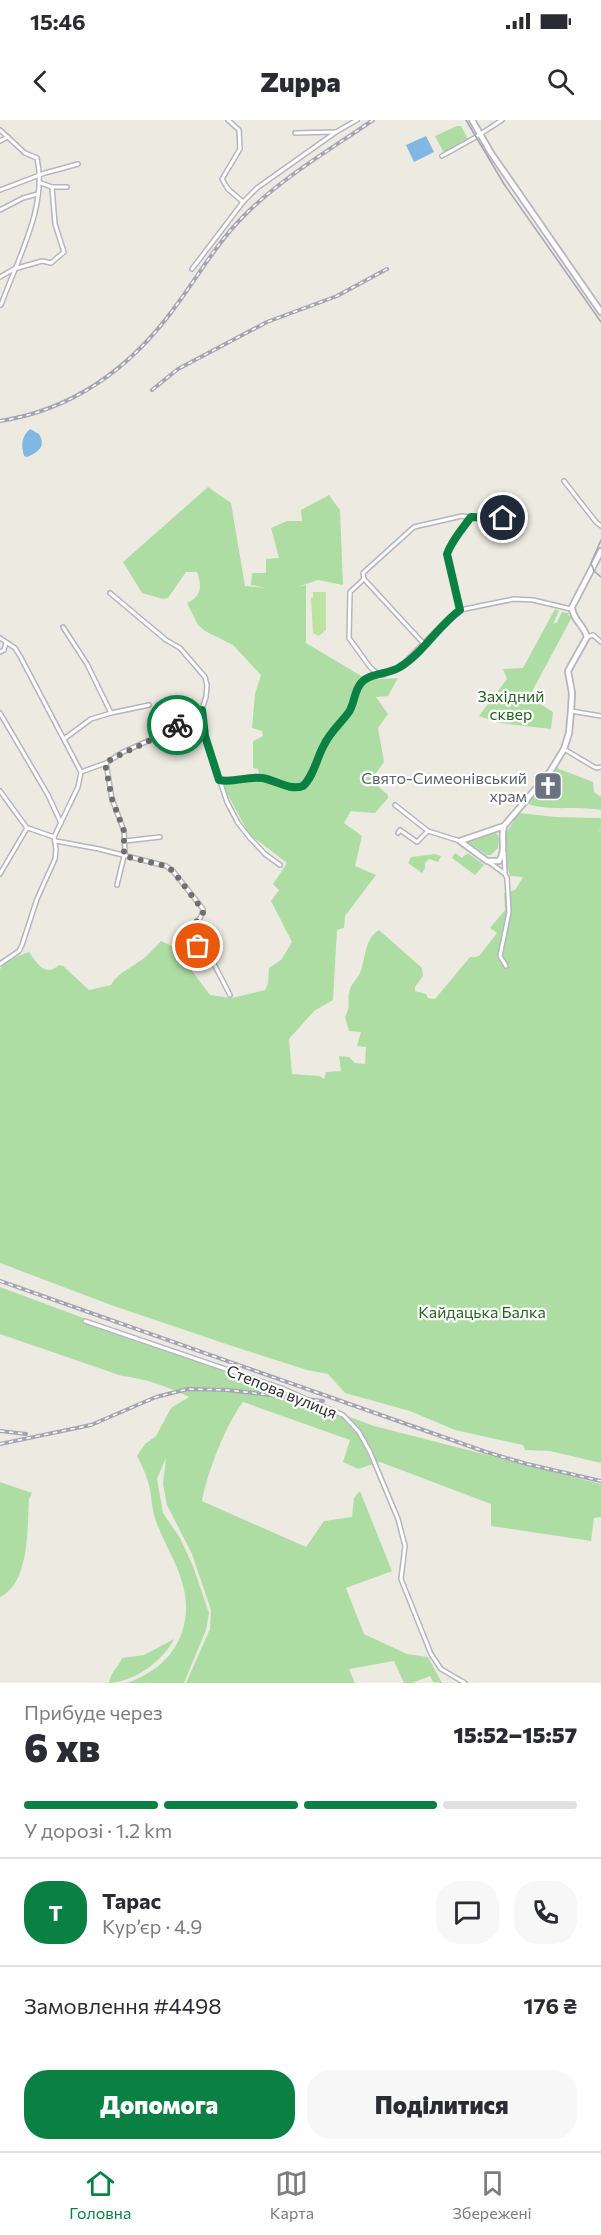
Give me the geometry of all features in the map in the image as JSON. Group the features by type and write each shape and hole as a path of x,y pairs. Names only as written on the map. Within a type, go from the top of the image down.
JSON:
{"street":[{"path":"228,120 238,130 240,149 222,179 228,189 243,202"},
{"path":"192,270 243,202 257,188 336,132 357,120"},
{"path":"472,120 601,312"},
{"path":"442,156 502,120"},
{"path":"0,130 25,153 37,158 41,175 33,223 1,305"},
{"path":"295,133 336,132"},
{"path":"0,141 8,137"},
{"path":"0,190 78,164"},
{"path":"41,183 52,187 68,187"},
{"path":"0,277 14,269 42,261 51,263 64,252 55,224 52,187"},
{"path":"0,210 23,198 38,194"},
{"path":"564,481 601,526"},
{"path":"424,644 364,579 363,573 414,527 462,516 503,518"},
{"path":"460,610 447,554 450,546 471,517"},
{"path":"571,609 601,551"},
{"path":"364,579 350,592 348,636 364,660 379,675"},
{"path":"110,593 166,640 180,648 205,677 207,685 202,710 205,736 227,802 238,823 263,852 280,865"},
{"path":"219,780 260,778 293,788 303,786 311,775 324,744 351,709 359,685 365,680 400,667 460,610 514,599 533,600 571,609 587,637"},
{"path":"63,627 87,664 111,713"},
{"path":"506,966 500,956 510,904 502,837 504,826 550,772 564,749 569,733 572,693 568,671 587,637 593,635 601,642"},
{"path":"0,638 15,648 20,656 81,772 78,787 55,838 55,859 37,900 22,945 19,951 0,964"},
{"path":"0,652 4,650 6,644"},
{"path":"64,739 92,719 149,705"},
{"path":"158,705 168,713 185,719"},
{"path":"81,772 105,763 159,736 202,710"},
{"path":"571,711 601,716"},
{"path":"0,713 48,795 61,823"},
{"path":"564,749 596,768 601,767"},
{"path":"105,763 112,799 121,821 125,841 117,885"},
{"path":"0,791 27,828 55,838 166,866 173,871 197,901 203,913 194,925 193,942 213,962 231,995"},
{"path":"395,806 428,831 460,841 505,874"},
{"path":"460,841 504,826"},
{"path":"0,874 27,828"},
{"path":"398,833 400,830 417,842 428,831"},
{"path":"125,841 160,837"},
{"path":"487,861 499,861 504,849"},
{"name":"Степова вулиця","path":"85,1321 281,1388 343,1415 359,1432 370,1452 398,1519 405,1546 401,1579 431,1654 441,1669 465,1683"}],"green space":[{"path":"461,126 469,141 444,153 435,136"},
{"name":"Кайдацька Балка","path":"208,487 231,503 245,586 266,588 251,585 252,573 266,573 266,559 279,558 271,528 287,521 302,521 301,510 329,495 340,510 343,585 318,580 297,587 306,585 306,643 368,680 398,678 388,696 376,697 388,714 378,728 384,762 371,780 388,795 388,798 375,813 351,811 344,823 362,836 355,866 376,875 345,916 344,928 337,930 333,1000 314,1011 289,1039 292,1074 319,1076 324,1079 326,1072 341,1071 339,1056 349,1057 355,1063 365,1064 366,1047 357,1046 361,1032 349,1031 345,1017 350,989 360,973 371,939 379,930 422,968 423,976 415,987 415,991 426,994 428,998 435,999 470,957 480,955 497,933 490,928 505,910 504,893 515,890 523,877 510,876 504,855 504,836 519,813 601,818 601,829 598,831 601,830 601,1463 550,1451 525,1450 523,1445 455,1430 410,1411 345,1393 328,1374 307,1370 229,1345 111,1305 0,1263 0,969 13,958 29,952 45,970 54,969 59,965 63,966 89,990 111,985 120,974 146,957 161,941 174,947 210,995 232,998 265,990 268,984 269,968 281,960 292,942 271,901 279,890 273,884 287,863 249,834 222,784 245,781 259,775 258,769 253,768 253,741 263,736 262,731 252,728 255,694 261,675 233,645 198,625 187,603 196,597 200,590 197,572 186,572 168,598 163,599 142,593 123,562"},
{"path":"313,592 326,592 326,630 319,636 313,633 311,598"},
{"name":"Західний сквер","path":"555,609 559,611 553,624 557,622 562,612 569,613 568,615 572,617 529,697 553,712 551,729 500,723 479,716 507,679 503,669 523,668"},
{"path":"557,768 593,782 594,792 601,797 601,810 528,804 545,779"},
{"path":"495,831 499,838 498,848 491,855 487,855 467,840"},
{"path":"455,853 462,858 469,854 484,865 475,875 452,858"},
{"path":"435,854 441,856 438,862 429,859 422,873 408,863 411,857"},
{"path":"0,1287 374,1426 601,1484 601,1517 594,1518 591,1541 491,1526 491,1504 380,1462 358,1469 343,1462 350,1440 243,1402 218,1449 202,1501 306,1547 324,1521 352,1517 354,1498 360,1491 392,1571 346,1588 364,1634 407,1654 428,1657 442,1683 433,1682 430,1676 412,1683 404,1683 394,1661 349,1669 355,1683 186,1683 210,1629 211,1610 192,1554 167,1505 163,1484 166,1458 157,1479 163,1513 180,1538 193,1566 209,1613 206,1630 184,1683 126,1683 142,1677 168,1657 183,1630 186,1599 182,1582 155,1518 147,1479 137,1456 145,1444 156,1436 171,1408 189,1397 156,1384 122,1376 0,1334"},
{"path":"0,1482 32,1493 29,1499 27,1539 22,1567 10,1590 0,1597"},
{"path":"174,1639 163,1655 147,1669 128,1679 109,1683 122,1658 144,1655"}],"water":[{"path":"426,136 434,152 414,162 406,145"},
{"path":"30,429 39,434 42,442 38,451 27,457 24,456 22,441"}],"tram line":[{"path":"466,120 504,184 601,322"},
{"path":"601,540 591,563 594,571 601,577"}],"railway":[{"path":"0,421 28,415 79,395 123,364 161,325 222,241 253,207 302,168 373,120"},
{"path":"152,390 178,369 267,322 337,296 387,269"},
{"path":"0,1281 486,1452 601,1481"},
{"path":"0,1444 91,1425 156,1397 188,1389 227,1390 323,1401"},
{"path":"0,1431 26,1434"}],"way so far":[{"path":"177,725 105,763 112,799 124,831 124,856 166,866 173,871 202,909 203,913 194,925 192,938 198,946"}],"place":[{"name":"Свято-Симеонівський храм","path":"548,786"}],"route":[{"path":"177,725 191,714 202,710 205,736 219,780 260,778 293,788 303,786 311,775 324,744 351,709 359,685 374,675 383,675 400,667 460,610 447,554 450,546 471,517 503,518"}]}
